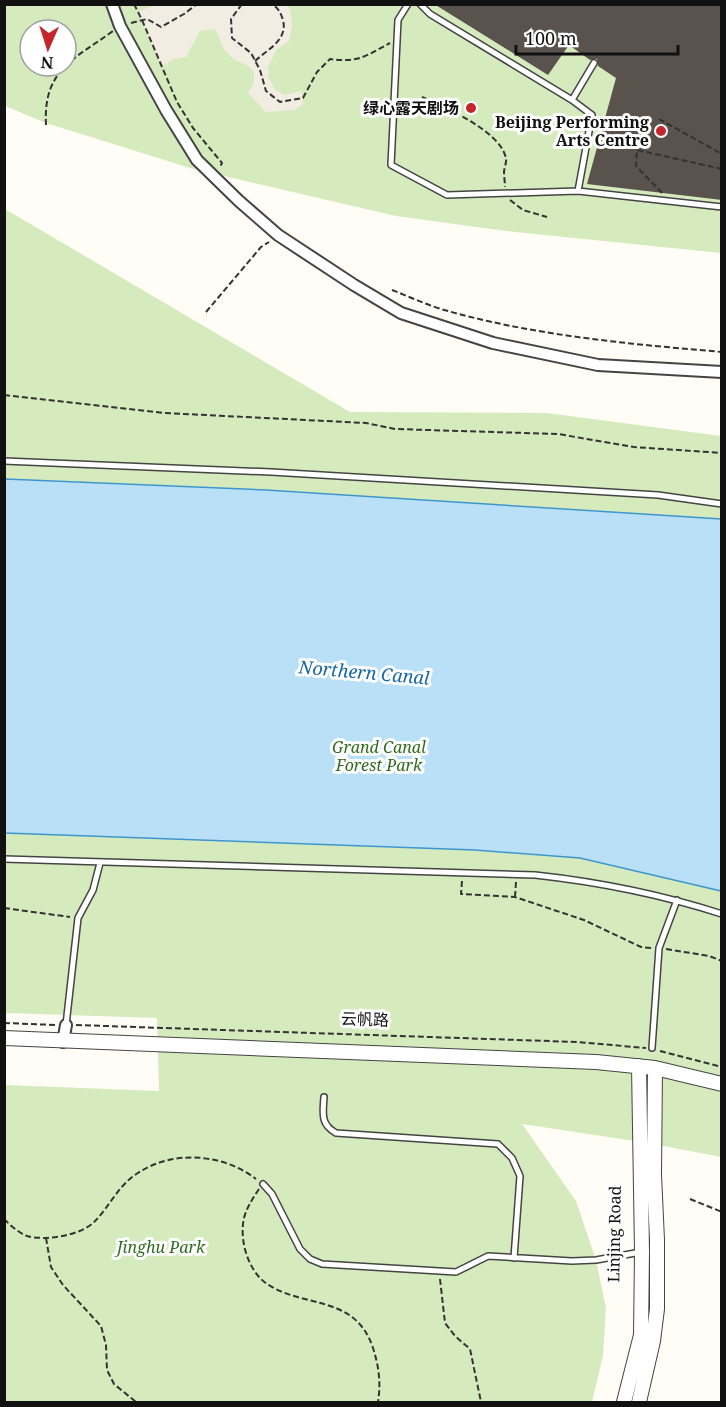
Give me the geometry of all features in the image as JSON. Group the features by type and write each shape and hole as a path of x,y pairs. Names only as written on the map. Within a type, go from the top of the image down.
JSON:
{"street":[{"path":"112,4 120,26 166,110 197,160 238,201 278,235 354,285 401,312 493,343 598,365 722,372"},
{"path":"63,1041 66,1025"},
{"path":"4,1038 596,1062 655,1068 722,1084"},
{"name":"Linjing Road","path":"624,1402 641,1335 639,1066"},
{"path":"639,1402 653,1341 657,1309 654,1175 655,1068"}],"lane":[{"path":"408,4 399,20 391,165 447,195 578,190 722,207"},
{"path":"420,4 430,14 572,100 592,115 578,190"},
{"path":"572,100 594,63"},
{"path":"4,461 271,472 647,494 722,504"},
{"path":"4,859 517,874 589,881 677,900 722,914"},
{"path":"66,1025 78,918 93,890 100,863"},
{"path":"651,1048 659,948 677,900"},
{"path":"324,1097 322,1118 327,1128 336,1133 498,1144 512,1158 520,1176 514,1258"},
{"path":"262,1184 272,1194 300,1249 310,1259 322,1264 456,1272 488,1256 596,1260 631,1252 642,1252"}],"path":[{"path":"134,4 177,102 193,128 222,163 215,178"},
{"path":"46,124 45,106 49,89 56,76 74,59 120,26 147,19 160,27 197,4"},
{"path":"242,4 231,19 232,38 251,53 260,70 266,91 280,102 303,99 317,72 330,59 360,60 398,39"},
{"path":"255,61 280,40 284,31 283,20 278,8 272,4"},
{"path":"422,97 476,124 502,149 506,157 503,172 507,197 523,210 547,218"},
{"path":"659,119 722,154"},
{"path":"670,201 636,166 637,150 722,169"},
{"path":"206,312 261,247 278,235"},
{"path":"392,290 447,311 528,329 631,345 722,352"},
{"path":"4,394 165,413 366,423 395,429 558,434 634,447 722,453"},
{"path":"462,872 461,894 515,897 585,920 641,947 709,956 722,961"},
{"path":"515,897 517,874"},
{"path":"4,908 78,918"},
{"name":"云帆路","path":"4,1023 577,1042 651,1048 722,1067"},
{"path":"4,1219 25,1235 46,1238 70,1234 92,1225 111,1199 131,1178 154,1163 208,1158 229,1163 262,1184 244,1217 242,1233 246,1253 254,1270 267,1284 293,1295 333,1306 360,1323 368,1335 380,1373 381,1385 378,1402"},
{"path":"690,1198 722,1212"},
{"path":"46,1238 51,1267 63,1285 101,1326 106,1345 107,1370 114,1383 136,1402"},
{"path":"439,1272 445,1323 455,1336 470,1349 481,1402"}],"green space":[{"path":"4,5 721,5 721,253 506,231 396,216 190,168 46,123 5,106"},
{"name":"Grand Canal Forest Park","path":"5,209 350,412 547,413 721,436 721,1157 648,1143 522,1124 576,1201 596,1260 606,1308 603,1356 592,1402 5,1402 5,1085 159,1091 157,1018 5,1013"}],"shaded area":[{"path":"156,5 286,5 290,9 292,25 289,41 276,50 268,67 268,77 275,90 285,95 301,91 303,104 295,110 266,112 248,93 254,83 254,72 247,65 233,59 224,49 215,29 200,31 186,57 174,59 162,67 137,12"}],"water":[{"name":"Northern Canal","path":"5,479 266,490 721,519 721,891 580,858 475,850 5,833"}],"building":[{"name":"Beijing Performing Arts Centre","path":"434,4 722,4 722,200 587,184 616,78 598,66 597,59 590,60 569,45 548,75"}],"place":[{"name":"绿心露天剧场","path":"471,108"},
{"name":"Beijing Performing Arts Centre","path":"661,131"}],"park label":[{"name":"Jinghu Park","path":"161,1247"}]}
